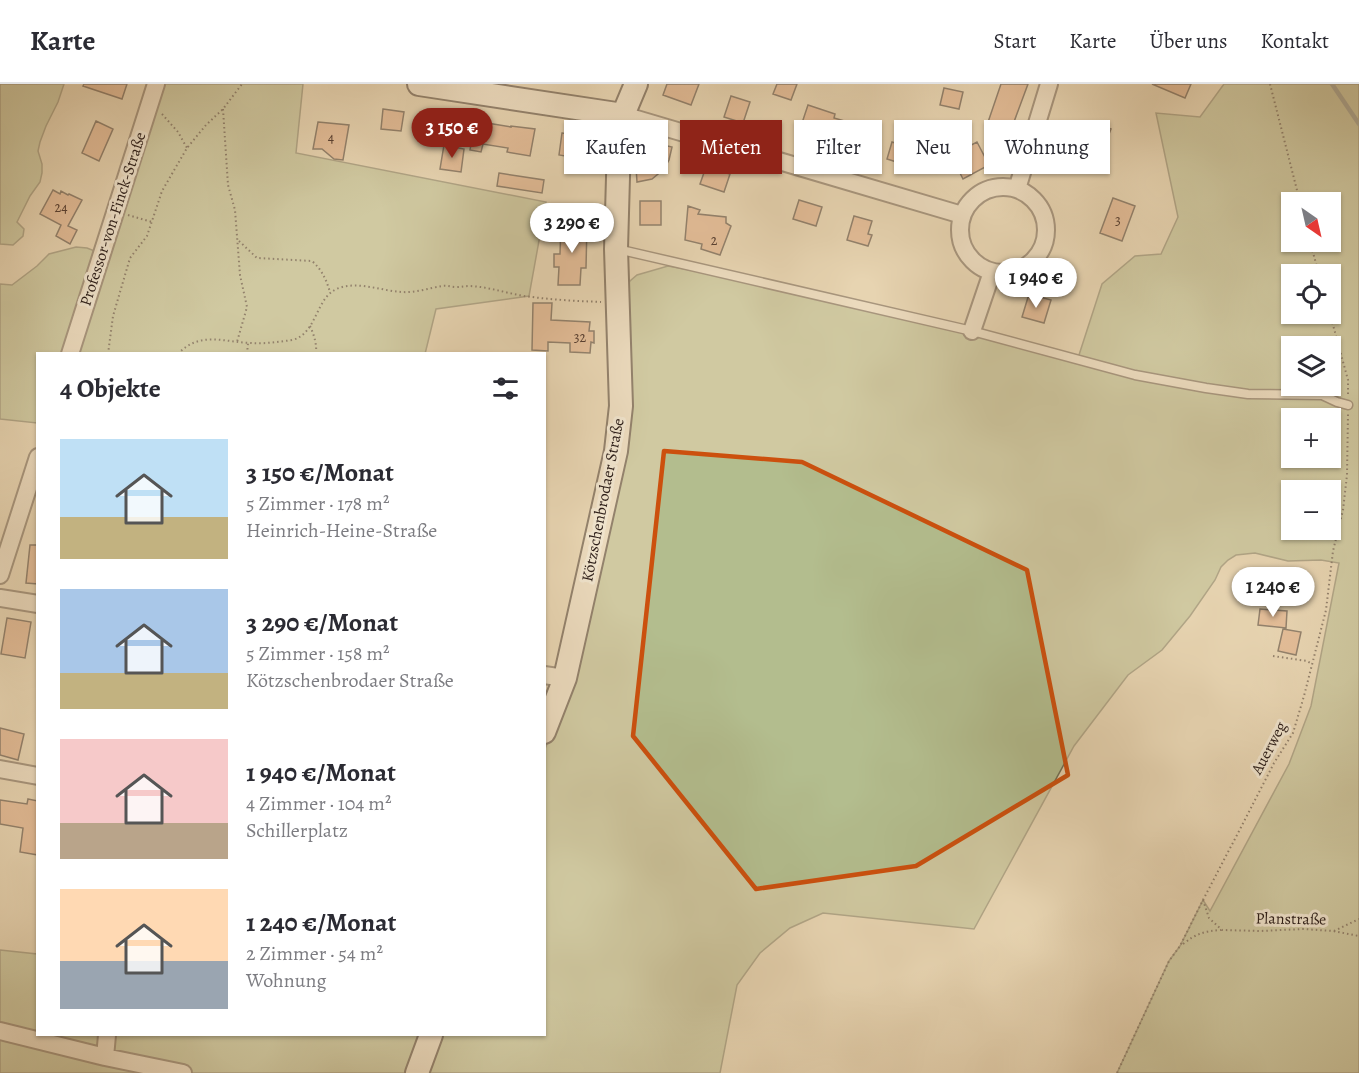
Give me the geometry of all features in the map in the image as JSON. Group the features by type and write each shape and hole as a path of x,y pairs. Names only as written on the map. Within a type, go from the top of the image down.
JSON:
{"street":[{"name":"Professor-von-Finck-Straße","path":"71,352 156,84"},
{"path":"419,84 482,89 623,115 962,215"},
{"name":"Kötzschenbrodaer Straße","path":"546,722 555,676 616,451 621,406 616,249 619,141 623,115 636,84"},
{"path":"1017,189 1049,84"},
{"path":"1000,187 1017,189 1030,196 1040,207 1046,228 1042,249 1033,261 1021,270 1006,273 992,272 979,266 968,256 961,243 959,229 962,215 971,201 984,191 1000,187"},
{"path":"972,331 992,272"},
{"path":"0,575 36,463"},
{"path":"0,598 36,604"},
{"path":"0,769 36,776"},
{"path":"0,1031 105,1057 183,1073"},
{"path":"105,1057 107,1036"},
{"path":"417,1073 431,1036"}],"lane":[{"path":"616,249 972,331 1135,375 1248,394 1322,395 1348,405"}],"path":[{"path":"108,352 113,316 130,258 147,236 162,191 187,148 223,109 242,84"},
{"path":"1270,84 1297,192"},
{"path":"148,109 161,112 168,119 187,148"},
{"path":"223,109 228,185 235,210 240,275 247,307 237,342"},
{"path":"116,211 152,222"},
{"path":"237,240 257,258 312,261 320,268 330,292"},
{"path":"180,352 186,345 205,340 221,339 248,343 294,339 303,335 310,326 330,292 340,287 354,286 404,292 446,285 471,286 531,297 618,304"},
{"name":"Auerweg","path":"1117,1073 1169,961 1180,946 1274,763 1293,733 1326,610 1333,551 1343,510 1347,475 1348,380 1333,324"},
{"path":"310,326 316,352"},
{"path":"247,352 248,343"},
{"path":"1273,656 1307,661 1312,664"},
{"path":"1203,900 1209,918 1222,930"},
{"path":"1333,931 1359,919"},
{"name":"Planstraße","path":"1180,946 1194,935 1222,930 1303,929 1359,936"}],"highlighted area":[{"path":"664,451 802,462 1027,570 1068,775 916,866 756,889 633,736"}],"green space":[{"path":"0,84 64,84 40,142 38,151 42,173 40,182 17,222 24,229 23,236 13,245 0,244"},
{"path":"152,84 303,84 296,153 546,202 529,296 436,309 425,352 36,352 36,423 0,419 0,284 12,285 49,254 76,247 97,252"},
{"path":"1224,84 1359,84 1359,1073 1117,1073 1169,961 1180,946 1203,900 1210,911 1289,764 1311,706 1339,563 1321,560 1288,561 1255,553 1236,555 1221,567 1215,580 1190,616 1162,650 1128,675 1074,746 974,929 823,913 790,928 760,953 737,985 720,1073 424,1073 438,1036 546,1036 546,746 567,689 584,613 626,289 630,281 637,275 668,266 1078,358 1102,284 1135,256 1161,254 1178,217 1156,113 1200,117"},
{"path":"0,950 36,954 36,1036 422,1036 409,1073 0,1073"}],"building":[{"path":"84,84 127,84 122,99 83,86"},
{"path":"667,84 699,84 691,105 663,95"},
{"path":"777,84 797,84 791,100 773,94"},
{"path":"1001,84 1028,84 1015,120 989,120"},
{"path":"1152,84 1191,84 1185,98"},
{"path":"944,88 963,92 959,109 940,105"},
{"path":"731,96 750,102 744,120 724,117"},
{"path":"808,105 835,114 834,118 841,120 803,120"},
{"path":"383,109 404,112 401,131 381,129"},
{"path":"426,115 448,118 446,138 424,135"},
{"path":"96,121 113,129 99,161 82,153"},
{"path":"475,121 535,129 530,156 507,152 508,148 483,144 481,152 470,150"},
{"path":"318,122 349,125 343,160 334,159 322,149 313,149"},
{"path":"562,133 564,133 564,156 559,155"},
{"path":"892,142 894,143 894,161 887,159"},
{"path":"977,142 984,155 984,168 963,179 960,174 972,174 972,145"},
{"path":"444,145 464,149 461,172 440,169"},
{"path":"668,146 672,147 668,162"},
{"path":"499,173 544,180 542,193 497,186"},
{"path":"636,174 658,174 652,179 637,182"},
{"path":"704,174 730,174 724,192 700,184"},
{"path":"53,190 82,200 68,226 77,230 70,244 56,236 61,225 40,214"},
{"path":"1113,198 1135,206 1122,241 1100,233"},
{"path":"799,200 822,207 816,226 793,219"},
{"path":"640,201 661,201 661,225 640,225"},
{"path":"688,206 700,210 698,214 726,217 726,223 731,226 720,255 701,249 702,244 685,240"},
{"path":"854,216 872,221 868,234 872,235 868,246 847,240"},
{"path":"561,223 587,224 586,268 581,268 580,285 558,285 559,267 554,267 554,254 560,254"},
{"path":"1029,294 1051,300 1044,323 1022,317"},
{"path":"533,303 552,303 551,320 590,322 589,331 594,331 594,343 591,342 590,353 570,352 570,343 548,342 548,351 532,350"},
{"path":"30,545 36,545 36,584 26,583"},
{"path":"1260,609 1287,611 1286,628 1258,625"},
{"path":"7,618 31,622 25,658 1,654"},
{"path":"1283,629 1301,632 1296,655 1278,651"},
{"path":"0,728 24,734 18,760 0,755"},
{"path":"28,799 36,801 36,855 20,852 23,828 0,824 0,800 27,804"}],"waterway":[{"path":"1332,84 1359,124"}]}
